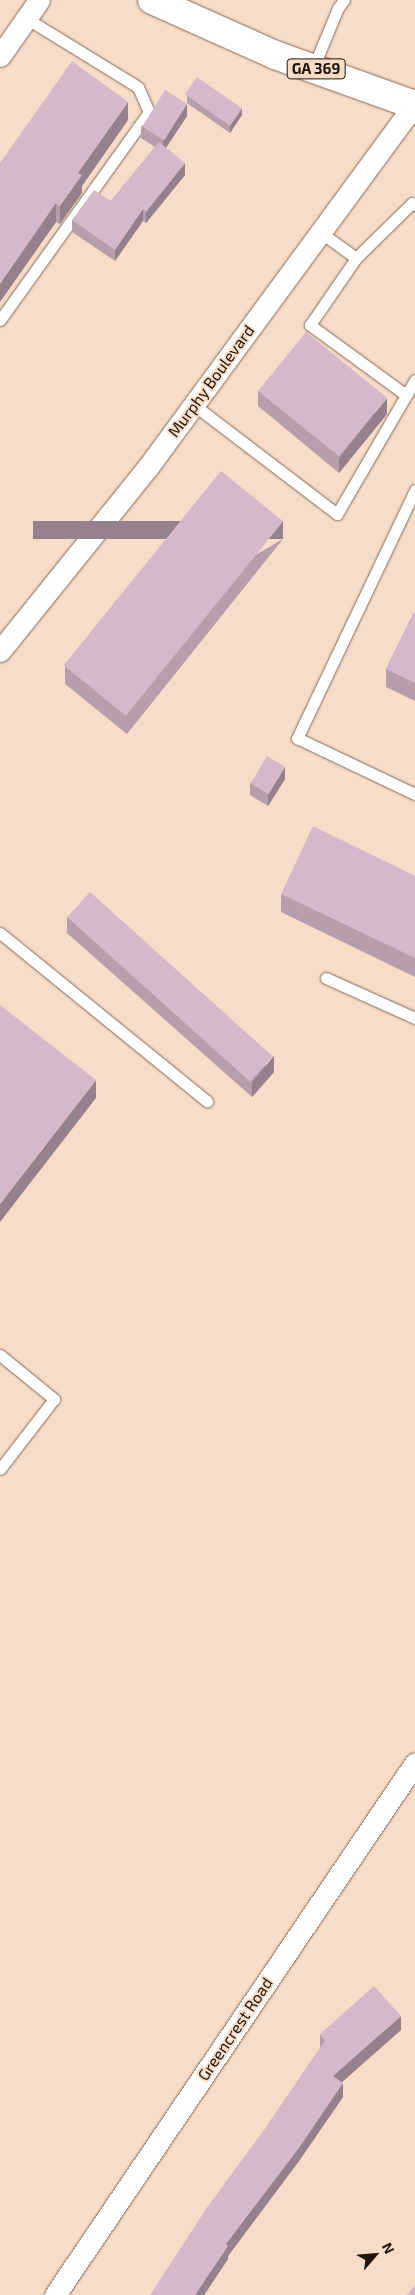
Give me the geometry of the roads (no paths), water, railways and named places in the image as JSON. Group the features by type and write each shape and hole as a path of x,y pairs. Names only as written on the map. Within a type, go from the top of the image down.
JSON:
{"main road":[{"name":"GA 369","path":"152,0 275,55 415,105"}],"street":[{"path":"0,56 39,0"},
{"name":"Murphy Boulevard","path":"0,651 148,467 415,105"},
{"name":"Greencrest Road","path":"55,2295 415,1763"}],"lane":[{"path":"313,68 338,8 344,0"},
{"path":"0,320 149,112 138,88 26,18"},
{"path":"406,395 310,325 356,258 379,238 412,202 415,205"},
{"path":"320,232 356,258"},
{"path":"194,405 337,514 415,380"},
{"path":"415,490 297,738 415,794"},
{"path":"0,933 207,1102"},
{"path":"326,978 415,1018"},
{"path":"0,1355 54,1399 0,1469"}]}
